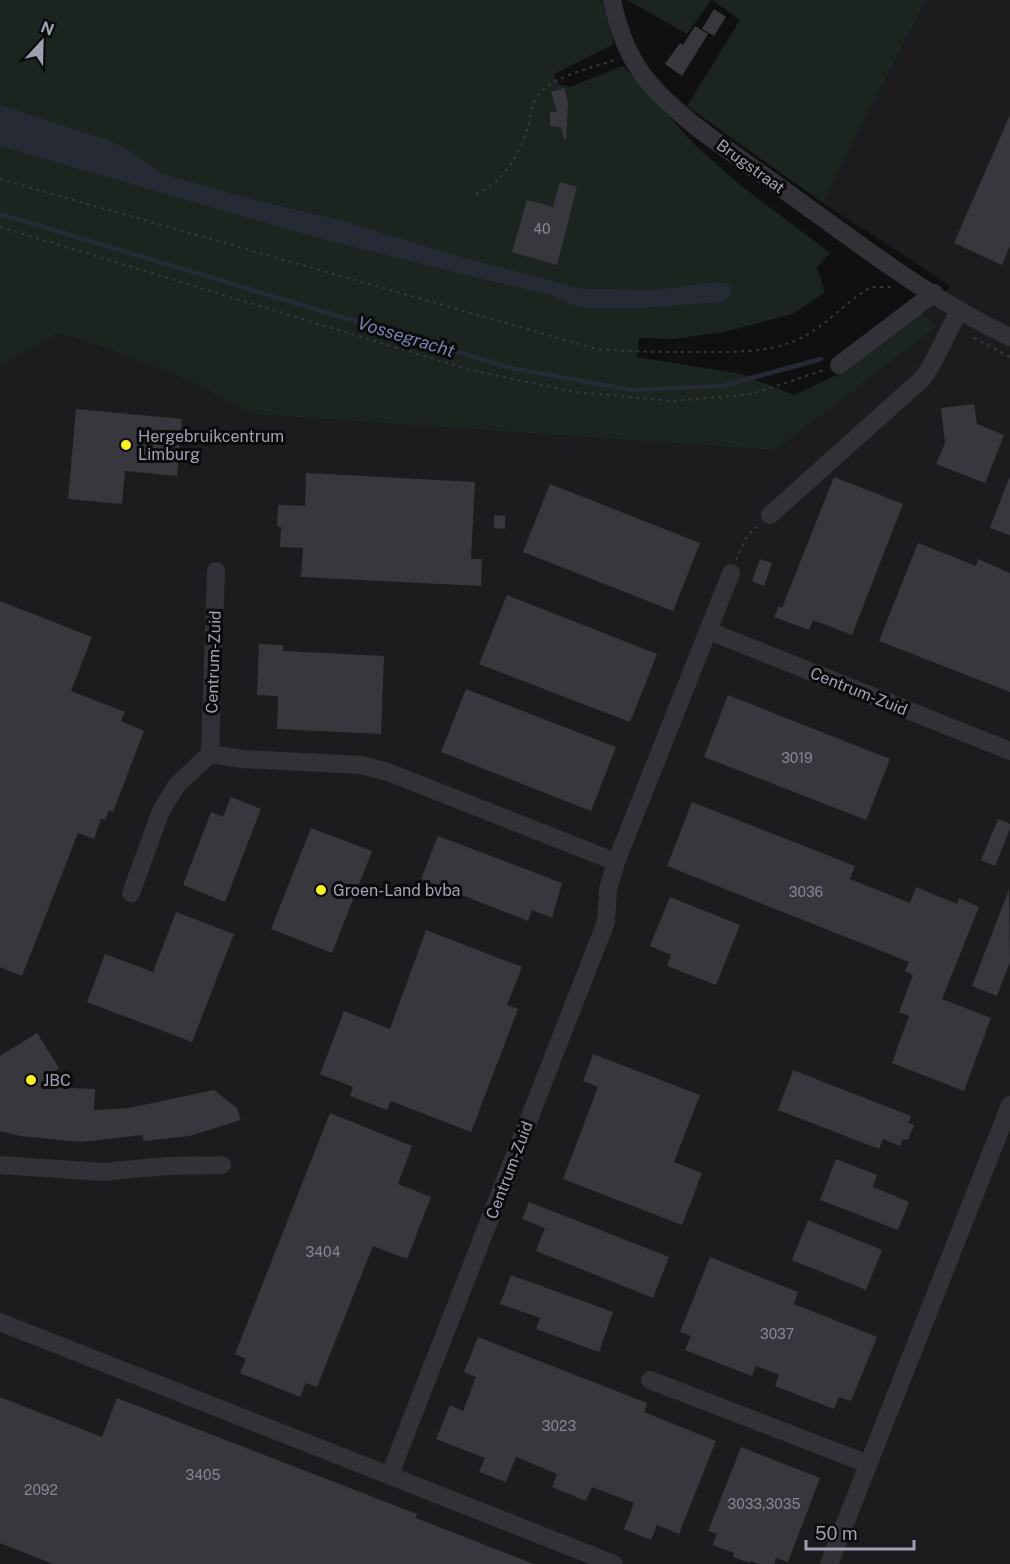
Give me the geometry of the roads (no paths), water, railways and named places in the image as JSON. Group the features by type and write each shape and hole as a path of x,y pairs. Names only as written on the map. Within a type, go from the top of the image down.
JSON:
{"street":[{"name":"Brugstraat","path":"612,0 630,55 645,78 667,100 717,142 875,255 934,293"},
{"path":"839,365 934,293 1010,337"},
{"path":"770,515 922,379 938,356 951,324 960,310"},
{"name":"Centrum-Zuid","path":"210,754 216,571"},
{"name":"Centrum-Zuid","path":"390,1474 606,922 608,890 616,862 731,573"},
{"name":"Centrum-Zuid","path":"709,631 1010,751"},
{"path":"130,893 161,811 177,785 210,754 242,759 361,765 388,772 616,862"},
{"path":"829,1564 1010,1105"},
{"path":"0,1166 102,1172 167,1166 222,1165"},
{"path":"0,1322 614,1564"},
{"path":"650,1380 868,1464"}],"waterway":[{"name":"Vossegracht","path":"0,214 511,368 632,390 722,386 821,359"}],"place":[{"name":"Hergebruikcentrum Limburg","path":"126,445"},
{"name":"Groen-Land bvba","path":"321,890"},
{"name":"JBC","path":"31,1080"}]}
